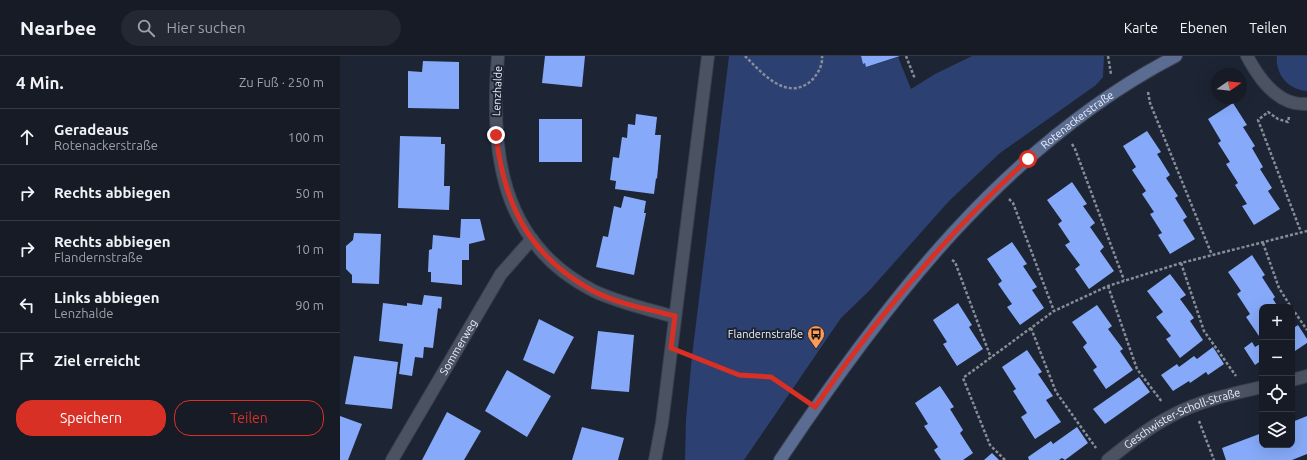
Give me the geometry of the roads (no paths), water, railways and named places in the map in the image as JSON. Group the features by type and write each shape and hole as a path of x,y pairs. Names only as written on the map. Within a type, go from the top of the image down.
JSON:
{"main road":[{"name":"Rotenackerstraße","path":"780,460 815,407 894,301 940,248 998,187 1028,159 1083,113 1126,84 1176,56"}],"street":[{"name":"Lenzhalde","path":"498,56 496,135 500,164 513,205 520,221 532,239 557,266 594,291 612,298 675,316"},
{"path":"655,460 662,423 708,56"},
{"path":"1247,56 1257,73 1282,99 1291,103 1307,104"},
{"name":"Sommerweg","path":"392,460 501,274 532,239"},
{"path":"1295,379 1307,376"},
{"name":"Geschwister-Scholl-Straße","path":"1108,460 1133,440 1172,415 1216,398 1259,388"},
{"path":"662,423 665,460"}],"place":[{"name":"Flandernstraße","path":"816,349"}]}
